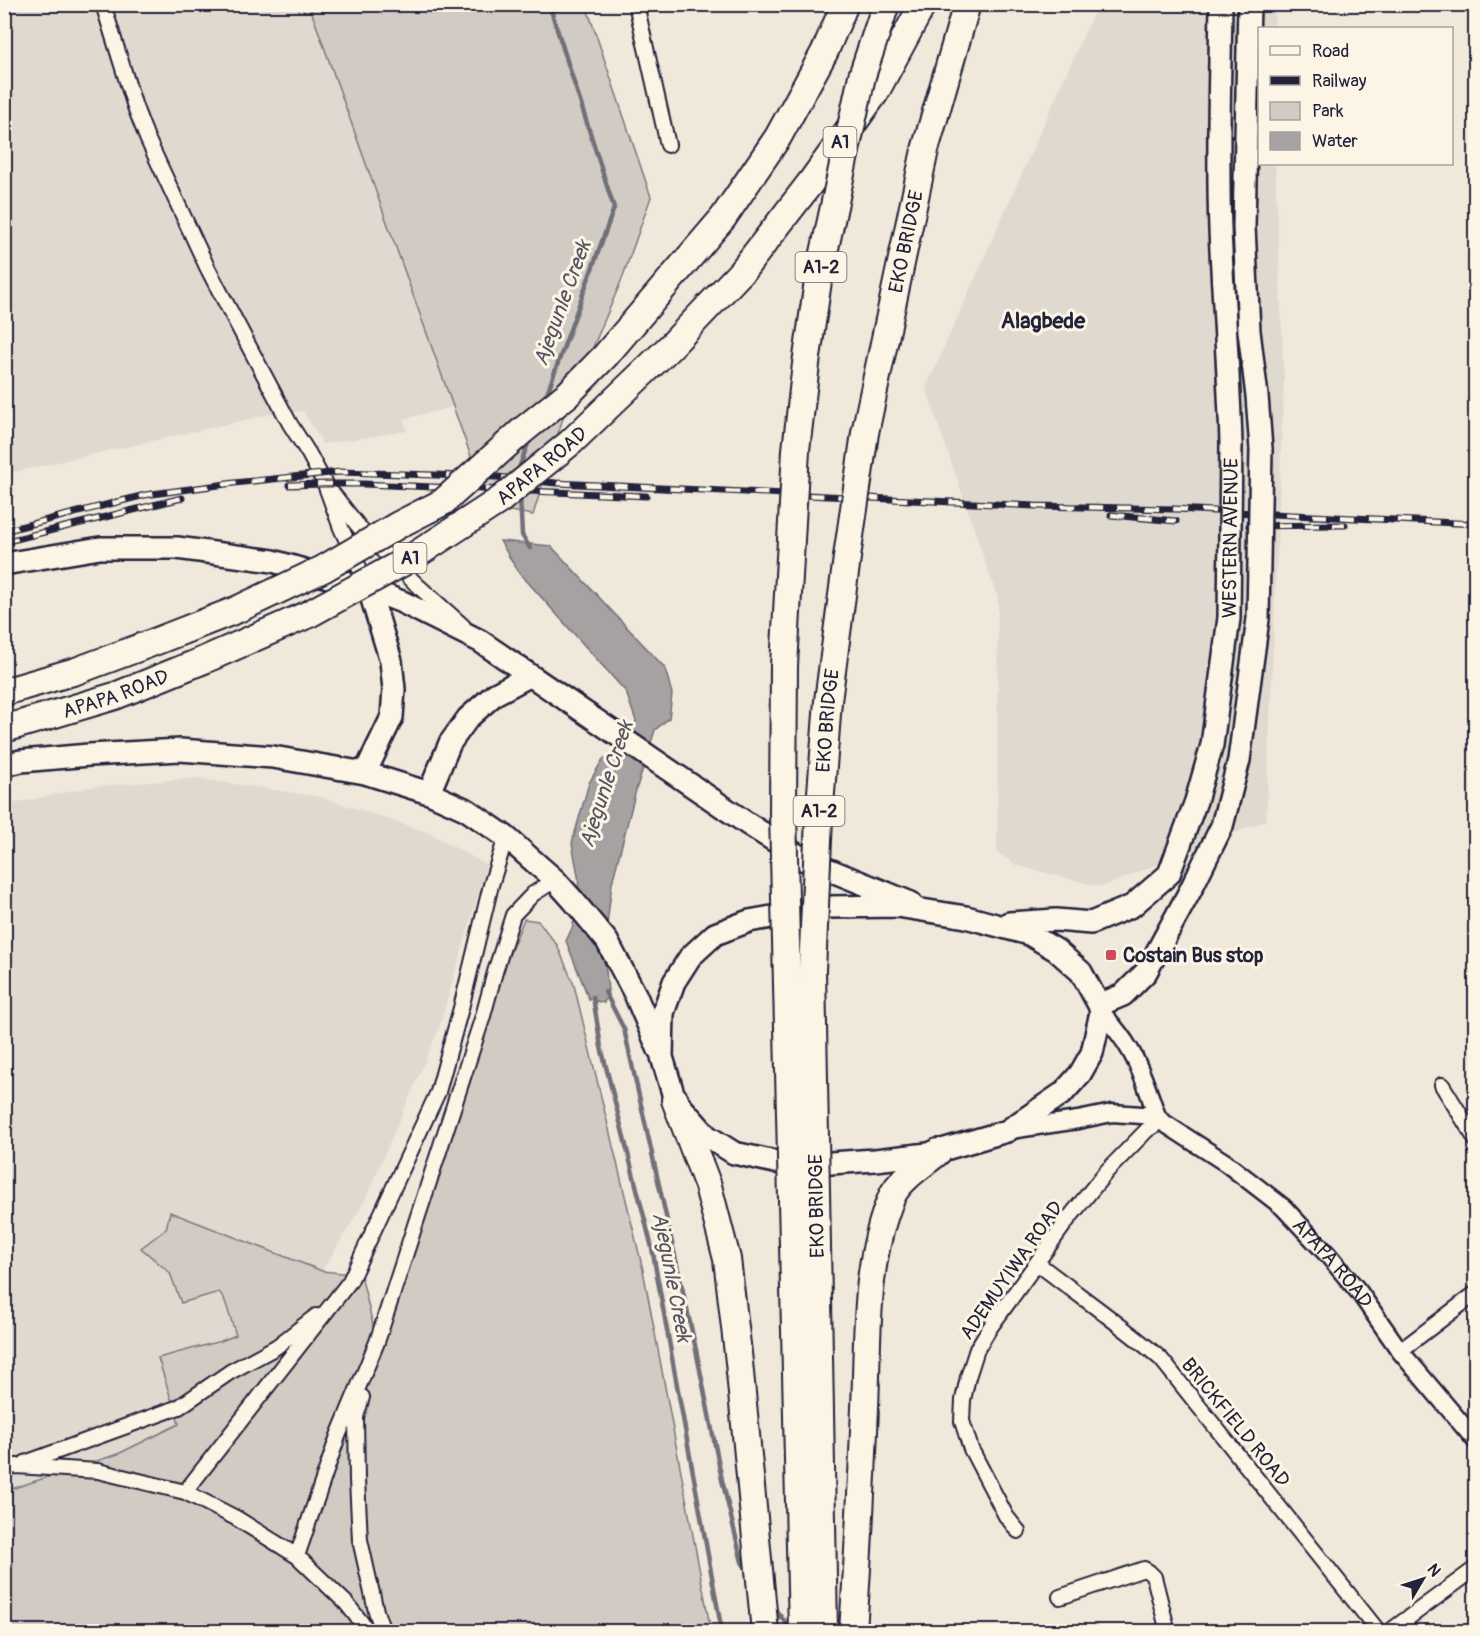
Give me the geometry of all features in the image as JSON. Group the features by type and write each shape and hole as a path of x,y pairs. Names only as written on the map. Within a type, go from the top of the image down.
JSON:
{"highway":[{"name":"APAPA ROAD","path":"4,692 76,671 236,610 323,569 443,502 522,431 568,394 599,363 723,218 778,137 825,51 845,4"},
{"name":"EKO BRIDGE","path":"802,1632 783,824 785,643 796,450 818,281 862,76 886,4"},
{"name":"APAPA ROAD","path":"4,729 115,696 309,614 411,558 500,500 571,442 670,347 743,270 811,182 875,93 923,4"},
{"name":"EKO BRIDGE","path":"824,1632 812,970 819,819 828,701 866,433 925,150 967,4"},
{"path":"675,1101 708,1186 727,1259 765,1632"},
{"path":"853,1632 870,1281 878,1241 893,1194 908,1176 938,1152"}],"main road":[{"name":"WESTERN AVENUE","path":"995,924 1056,920 1091,923 1132,906 1169,874 1196,801 1212,745 1229,618 1230,396 1220,230 1218,134 1221,4"},
{"name":"WESTERN AVENUE","path":"1100,1009 1123,995 1146,972 1222,826 1239,759 1258,619 1261,449 1249,331 1244,227 1249,4"},
{"path":"4,564 100,548 177,548 273,561 369,589 480,641 748,824 805,860 937,913"},
{"path":"365,772 392,717 394,689 391,661 369,589"},
{"path":"429,793 450,743 468,718 495,694 529,676"},
{"path":"4,765 21,761 89,755 180,750 273,757 365,772 429,793 467,810 506,837 555,880 607,941 635,994 662,1057 675,1101 707,1136 734,1153 775,1162 816,1164 875,1160 938,1152 1007,1131 1063,1093 1080,1074 1092,1053 1100,1009 1081,972 1056,950 1029,934 966,917 897,906 829,908 749,921 715,934 690,957 674,982 663,1013 662,1057"}],"street":[{"path":"103,4 147,138 208,269 290,424 325,484 341,528 369,589"},
{"path":"636,4 668,145"},
{"path":"325,484 359,527 417,585 480,641"},
{"path":"185,1492 350,1281 438,1092 461,1008 490,885 506,837"},
{"path":"383,1632 360,1540 356,1417 377,1341 483,1016 513,915 533,894 555,880"},
{"path":"461,1008 483,1016"},
{"path":"1100,1009 1122,1037 1138,1064 1159,1119"},
{"path":"1442,1085 1476,1140"},
{"name":"APAPA ROAD","path":"1007,1131 1112,1113 1159,1119 1226,1163 1283,1207 1328,1255 1359,1292 1400,1351 1476,1441"},
{"name":"ADEMUYIWA ROAD","path":"1018,1531 1006,1515 971,1449 962,1420 968,1377 977,1349 1037,1263 1106,1172 1159,1119"},
{"name":"BRICKFIELD ROAD","path":"1037,1263 1141,1341 1161,1359 1378,1632"},
{"path":"1400,1351 1476,1293"},
{"path":"10,1466 58,1452 179,1407 230,1372 276,1347 332,1304"},
{"path":"297,1556 338,1436 377,1341"},
{"path":"10,1466 98,1471 185,1492 236,1518 297,1556 346,1603 369,1632"},
{"path":"1389,1632 1476,1568"},
{"path":"1060,1597 1144,1569 1154,1577 1168,1632"}],"shaded area":[{"path":"4,5 497,5 506,394 404,419 407,431 323,444 303,411 272,414 5,474"},
{"path":"1097,5 1276,5 1274,27 1258,27 1258,165 1275,165 1284,379 1266,820 1102,887 1016,865 997,852 998,599 926,388"},
{"path":"196,778 321,797 427,832 487,865 438,1031 364,1202 322,1271 170,1212 166,1229 142,1249 170,1273 227,1288 242,1336 190,1433 5,1511 5,805 90,787"}],"green space":[{"path":"309,5 586,5 651,197 622,279 563,418 533,515 510,511 492,515"},
{"path":"524,919 538,921 557,945 574,985 643,1270 711,1631 5,1632 5,1491 118,1454 179,1424 158,1358 236,1335 224,1298 219,1292 181,1303 170,1273 141,1248 166,1229 170,1212 322,1271 361,1275 378,1346 495,989"}],"water":[{"path":"500,541 551,546 665,668 672,694 669,718 655,730 636,790 612,883 604,949 608,991 604,1003 589,999 566,941 573,926 579,881 572,843 589,783 603,759 613,759 636,721 626,692 517,570"}],"waterway":[{"name":"Ajegunle Creek","path":"545,399 614,208 549,4"},
{"name":"Ajegunle Creek","path":"519,473 530,438"},
{"name":"Ajegunle Creek","path":"520,496 522,535 530,548"},
{"path":"605,992 624,1029 695,1345 722,1480 742,1562 749,1573"},
{"name":"Ajegunle Creek","path":"593,997 601,1047 652,1248 722,1632"},
{"path":"773,1607 793,1629"}],"railway":[{"path":"4,531 145,495 340,472 497,477 556,483 1035,506 1175,509 1476,524"},
{"path":"289,485 363,484 646,496"},
{"path":"4,542 182,498"},
{"path":"1111,515 1176,521"},
{"path":"1249,526 1345,525"}],"place":[{"name":"Costain Bus stop","path":"1111,955"}],"district":[{"name":"Alagbede","path":"1043,320"}]}
